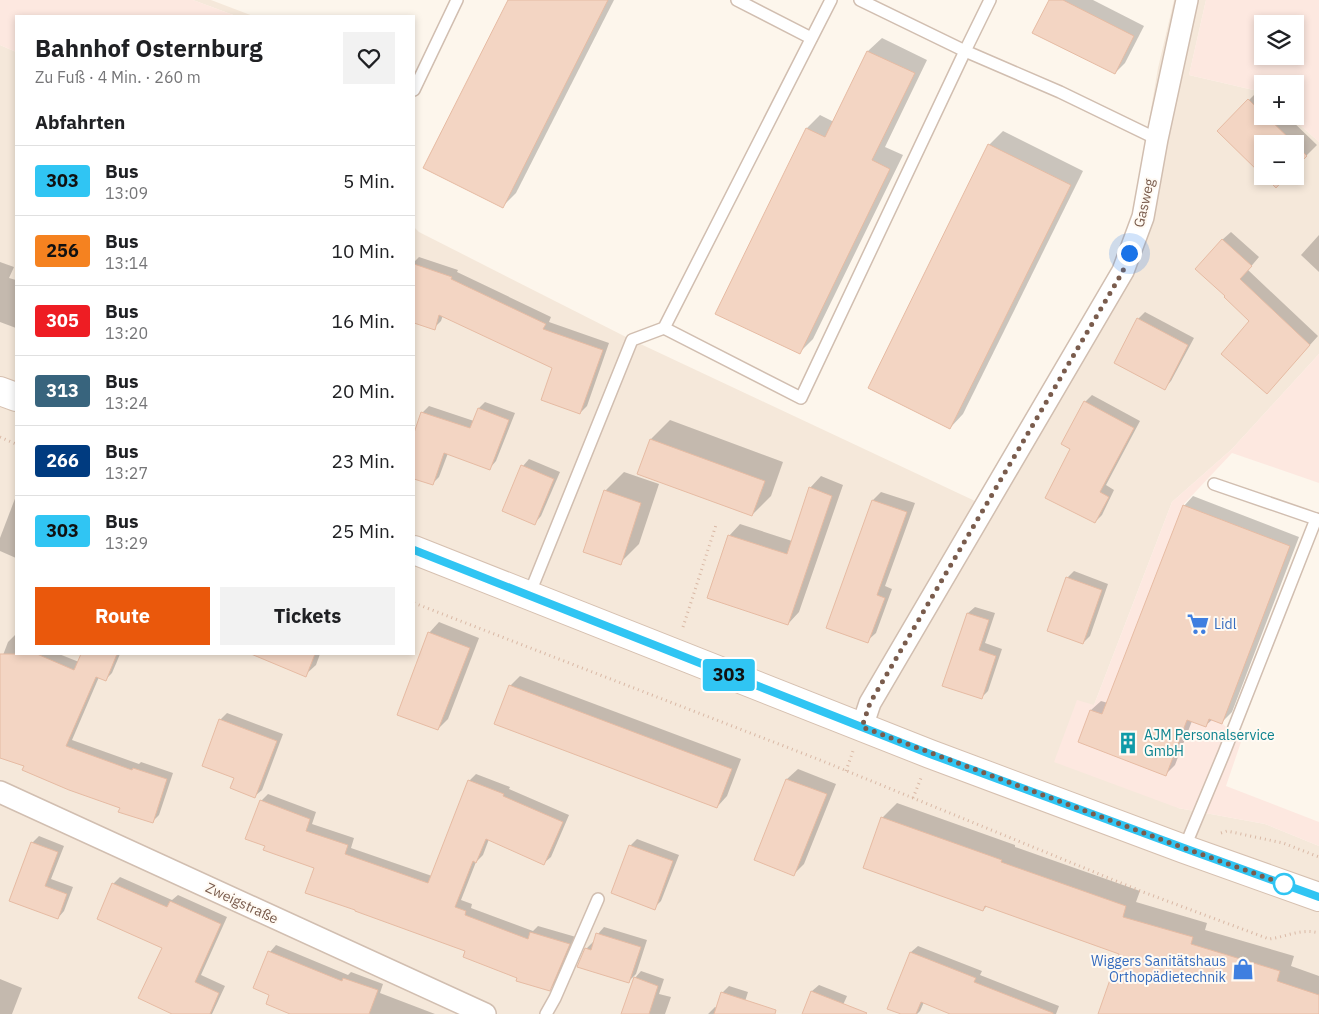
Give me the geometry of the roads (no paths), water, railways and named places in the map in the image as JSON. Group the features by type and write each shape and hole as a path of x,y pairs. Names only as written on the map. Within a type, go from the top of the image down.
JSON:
{"street":[{"name":"Gasweg","path":"862,727 870,703 1123,271 1143,217 1187,0"},
{"path":"0,391 15,397"},
{"path":"415,550 862,727 1319,897"},
{"name":"Zweigstraße","path":"0,792 485,1014"}],"lane":[{"path":"415,88 457,0"},
{"path":"737,0 811,38"},
{"path":"530,596 632,340 664,328 831,0"},
{"path":"860,0 965,51 1060,92 1158,139"},
{"path":"664,328 801,398 990,0"},
{"path":"1184,848 1318,520 1214,484"},
{"path":"546,1014 555,998 598,899"}],"place":[{"name":"Lidl","path":"1198,624"},
{"name":"AJM Personalservice GmbH","path":"1128,743"},
{"name":"Wiggers Sanitätshaus Orthopädietechnik","path":"1243,969"}]}
